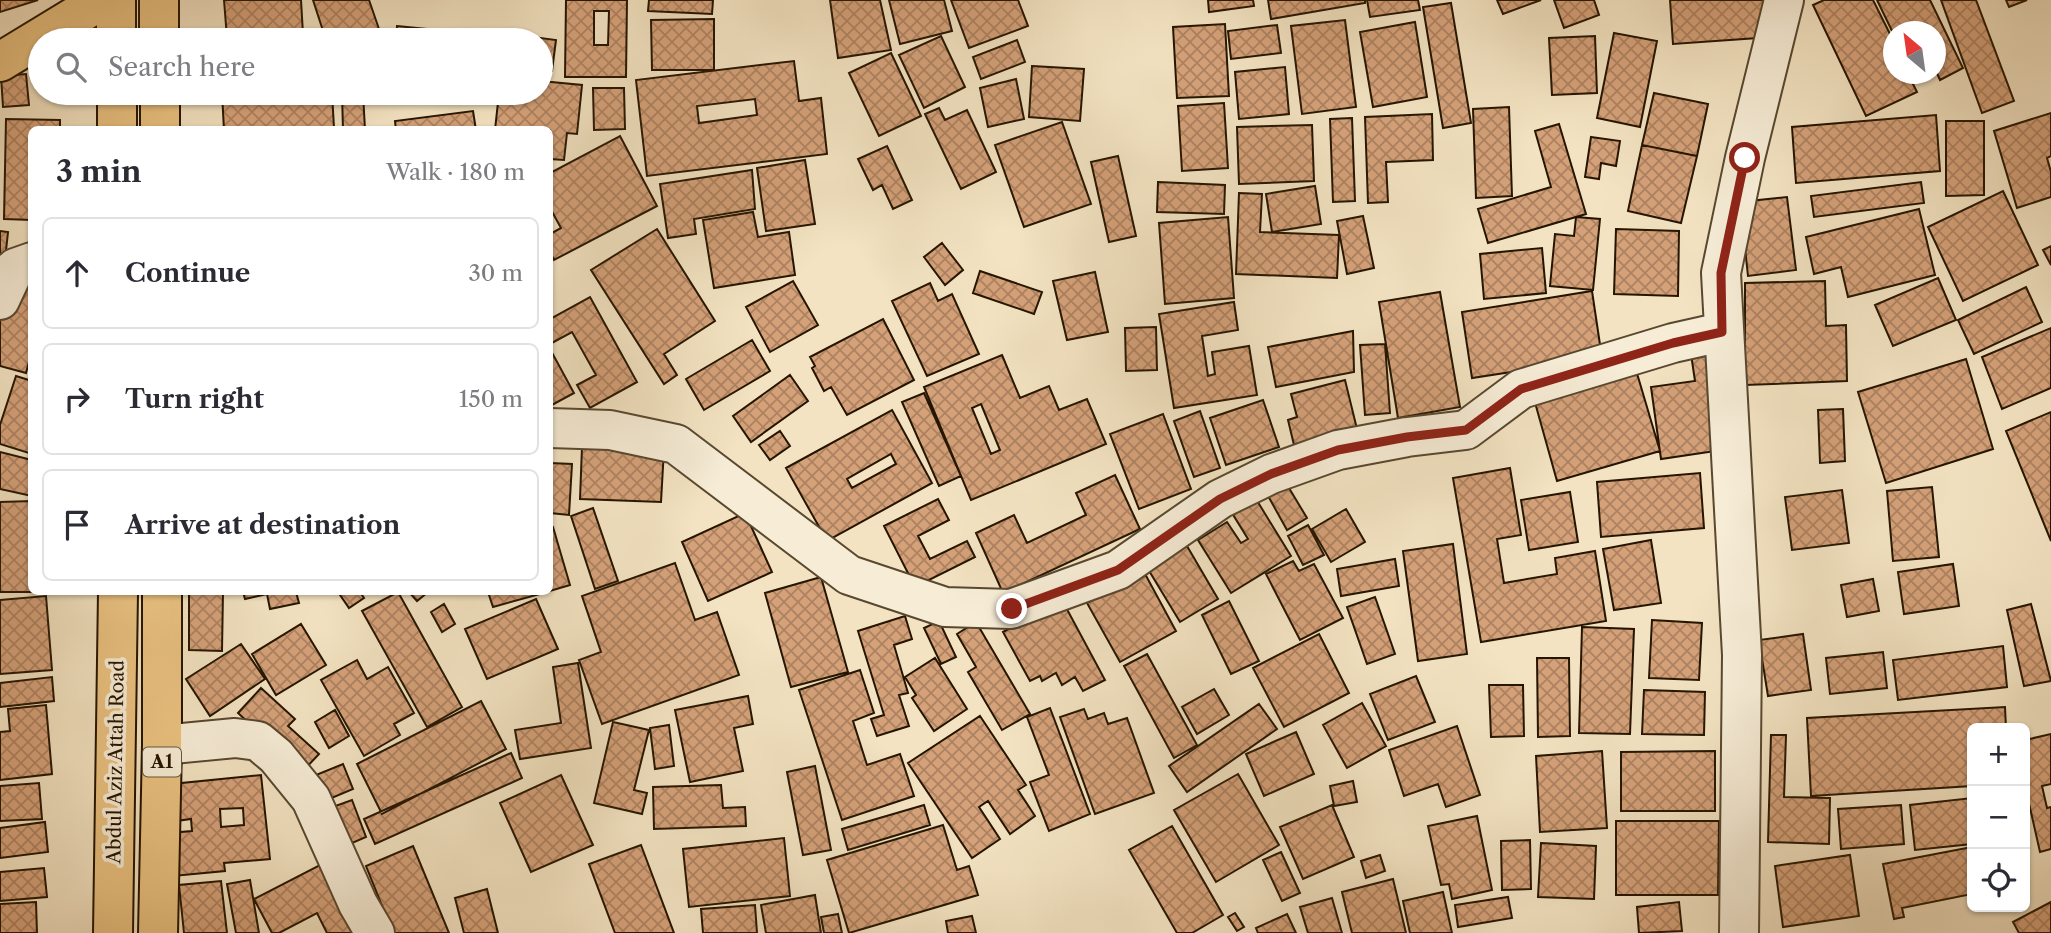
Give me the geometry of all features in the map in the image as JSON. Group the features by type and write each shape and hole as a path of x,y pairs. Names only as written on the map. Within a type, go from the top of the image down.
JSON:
{"main road":[{"path":"56,28 102,0"},
{"path":"116,0 116,28"},
{"path":"159,0 159,28"},
{"path":"0,62 28,45"},
{"path":"117,105 117,126"},
{"path":"160,105 160,126"},
{"name":"Abdul Aziz Attah Road","path":"113,933 118,595"},
{"name":"A1","path":"158,933 162,595"}],"street":[{"path":"1739,933 1742,655 1722,332 1721,273 1745,158 1784,0"},
{"path":"0,299 15,268 28,263"},
{"path":"553,428 610,430 676,443 849,575 945,607 1012,609 1118,570 1220,499 1271,474 1338,450 1407,437 1466,430 1521,389 1673,343 1722,332"},
{"path":"162,745 235,738 258,741 276,756 311,799 358,904 374,933"}],"building":[{"path":"0,0 38,0 0,12"},
{"path":"224,0 301,0 303,28 226,28"},
{"path":"313,0 369,0 379,28 322,28"},
{"path":"566,0 627,0 626,77 565,77","holes":["594,11 609,11 608,45 594,45"]},
{"path":"649,0 713,0 712,14 648,11"},
{"path":"830,0 880,0 891,50 838,58"},
{"path":"889,0 944,0 952,31 900,44"},
{"path":"951,0 1018,0 1028,26 969,48"},
{"path":"1208,0 1253,0 1254,6 1209,12"},
{"path":"1268,0 1365,0 1365,3 1271,19"},
{"path":"1367,0 1418,0 1420,10 1370,17"},
{"path":"1497,0 1541,0 1503,14"},
{"path":"1554,0 1594,0 1599,15 1564,28"},
{"path":"1670,0 1769,0 1772,37 1673,44"},
{"path":"1824,0 1873,0 1884,21 1883,84 1913,84 1917,92 1866,116 1813,5"},
{"path":"1877,0 1930,0 1940,21 1887,21"},
{"path":"1941,0 1976,0 2014,101 1982,113"},
{"path":"2006,0 2027,0 2009,7"},
{"path":"1451,3 1471,123 1443,128 1423,7"},
{"path":"714,19 714,70 652,70 651,20"},
{"path":"1345,20 1356,107 1302,114 1291,26"},
{"path":"1415,22 1427,97 1373,107 1360,32"},
{"path":"1225,24 1229,96 1177,98 1173,27"},
{"path":"1277,25 1281,53 1231,59 1228,31"},
{"path":"1614,33 1657,41 1640,127 1597,118"},
{"path":"1946,33 1963,68 1946,77"},
{"path":"941,36 965,87 924,108 899,55"},
{"path":"1595,36 1597,93 1552,95 1549,38"},
{"path":"553,40 556,40 553,63"},
{"path":"1017,40 1025,62 981,79 973,57"},
{"path":"891,53 921,116 879,136 849,73"},
{"path":"794,61 799,101 821,98 827,154 647,176 636,80","holes":["755,99 757,115 699,123 697,106"]},
{"path":"1032,66 1084,69 1080,121 1029,117"},
{"path":"1285,67 1289,114 1239,119 1235,72"},
{"path":"26,74 29,105 3,107 1,76"},
{"path":"1016,79 1024,119 988,127 980,88"},
{"path":"553,82 582,85 577,134 567,133 564,160 553,159 553,126 495,126 498,105 553,105"},
{"path":"593,88 624,88 625,129 594,130"},
{"path":"1654,93 1708,104 1697,156 1642,145"},
{"path":"1224,103 1228,168 1182,171 1178,106"},
{"path":"223,105 333,105 334,126 224,126"},
{"path":"342,105 364,105 365,126 343,126"},
{"path":"1509,107 1512,196 1476,198 1473,109"},
{"path":"939,108 945,120 967,110 996,172 961,189 925,114"},
{"path":"473,111 475,126 396,126 395,121"},
{"path":"2051,113 2051,156 2047,158 2051,172 2051,197 2017,208 1994,131"},
{"path":"1432,114 1433,160 1386,162 1388,202 1368,203 1365,117"},
{"path":"1936,115 1940,171 1796,183 1792,127"},
{"path":"1352,118 1355,201 1333,202 1330,119"},
{"path":"6,119 60,120 60,126 28,126 28,220 4,219"},
{"path":"1946,121 1984,121 1984,195 1946,196"},
{"path":"1062,122 1091,204 1024,227 995,145"},
{"path":"1559,124 1586,214 1488,243 1478,209 1551,187 1535,131"},
{"path":"1312,125 1314,181 1239,184 1237,127"},
{"path":"620,136 657,206 554,260 553,232 561,228 553,213 553,171"},
{"path":"1591,137 1620,141 1616,166 1601,163 1599,179 1585,177"},
{"path":"1642,145 1697,156 1681,223 1628,211"},
{"path":"887,146 912,200 893,209 882,185 873,190 858,159"},
{"path":"1118,156 1136,236 1109,242 1091,162"},
{"path":"805,160 815,224 766,231 757,168"},
{"path":"752,170 755,209 694,219 696,234 668,238 660,184"},
{"path":"1158,182 1225,185 1224,214 1157,212"},
{"path":"1921,182 1924,203 1814,217 1811,196"},
{"path":"1315,186 1321,224 1272,232 1266,194"},
{"path":"2003,191 2038,265 1963,301 1928,227"},
{"path":"1239,193 1262,194 1260,232 1339,235 1337,278 1236,274"},
{"path":"1787,197 1796,270 1748,276 1740,202"},
{"path":"1919,209 1935,275 1848,297 1841,267 1814,274 1806,237"},
{"path":"753,212 758,237 789,232 795,275 714,288 703,220"},
{"path":"1363,216 1374,268 1347,274 1337,221"},
{"path":"1228,217 1234,298 1165,304 1159,223"},
{"path":"1576,217 1600,219 1593,290 1550,286 1555,234 1574,236"},
{"path":"657,229 715,321 664,354 677,375 664,384 591,270"},
{"path":"1616,229 1679,231 1678,296 1614,294"},
{"path":"0,231 8,232 2,288 0,288"},
{"path":"942,243 963,270 945,285 924,257"},
{"path":"2051,246 2051,265 2043,250"},
{"path":"1542,248 1546,293 1484,299 1480,254"},
{"path":"980,271 1042,292 1034,314 973,293"},
{"path":"1095,272 1108,332 1067,340 1053,281"},
{"path":"1938,278 1956,320 1893,346 1875,305"},
{"path":"12,279 28,284 26,373 0,366 0,319"},
{"path":"793,281 818,325 770,352 746,307"},
{"path":"1825,281 1826,326 1846,325 1847,381 1745,385 1745,283"},
{"path":"930,283 938,301 952,294 979,354 927,376 892,301"},
{"path":"2026,287 2042,322 1974,354 1958,320"},
{"path":"1592,291 1602,358 1472,378 1462,312"},
{"path":"1440,292 1460,407 1398,418 1379,302"},
{"path":"590,297 637,382 590,408 577,385 596,375 572,332 553,342 553,317"},
{"path":"1234,302 1238,330 1202,336 1208,376 1215,374 1212,352 1249,346 1257,395 1174,408 1159,314"},
{"path":"883,319 914,380 847,415 831,387 824,391 812,368 815,366 810,357"},
{"path":"1156,327 1157,370 1126,371 1125,328"},
{"path":"2051,328 2051,388 2002,409 1982,357"},
{"path":"1353,331 1354,372 1276,387 1268,347"},
{"path":"752,340 770,371 704,410 686,379"},
{"path":"1385,344 1390,413 1365,415 1360,345"},
{"path":"1715,350 1729,449 1661,459 1651,387 1695,381 1691,354"},
{"path":"553,354 574,393 553,404"},
{"path":"1002,355 1020,398 1049,386 1059,410 1087,399 1106,444 971,500 924,387","holes":["981,404 1000,450 991,454 972,408"]},
{"path":"1966,359 1993,449 1886,483 1858,392"},
{"path":"1636,370 1660,451 1557,481 1534,399"},
{"path":"790,375 808,401 751,442 733,416"},
{"path":"16,376 28,380 28,453 0,444 0,425"},
{"path":"1345,380 1357,429 1294,445 1288,420 1297,417 1291,394"},
{"path":"924,393 961,476 939,486 902,402"},
{"path":"1263,400 1279,447 1226,465 1210,418"},
{"path":"1843,409 1845,461 1820,463 1818,410"},
{"path":"892,410 932,483 827,541 786,468","holes":["891,454 896,464 852,488 847,479"]},
{"path":"1200,411 1220,468 1194,477 1174,421"},
{"path":"2051,412 2051,541 2006,431"},
{"path":"1163,414 1191,489 1139,509 1110,434"},
{"path":"780,431 790,446 770,460 759,445"},
{"path":"582,447 664,449 661,502 580,499"},
{"path":"0,452 28,459 28,495 0,489"},
{"path":"553,463 572,464 569,515 553,513"},
{"path":"1510,468 1521,535 1497,539 1504,583 1557,574 1555,558 1595,551 1606,621 1481,642 1453,478"},
{"path":"1700,473 1704,528 1601,537 1597,482"},
{"path":"1115,475 1140,529 1003,593 976,533 1014,515 1027,543 1086,515 1076,493"},
{"path":"1286,483 1307,518 1287,530 1267,494"},
{"path":"1932,487 1939,557 1893,561 1887,491"},
{"path":"1842,490 1849,543 1792,550 1785,497"},
{"path":"1570,492 1578,542 1529,550 1521,500"},
{"path":"938,499 949,520 918,536 930,559 967,541 975,557 915,587 884,526"},
{"path":"1256,499 1291,556 1231,593 1198,540 1227,522 1241,543 1248,539 1232,513"},
{"path":"28,501 28,592 0,592 0,502"},
{"path":"593,508 618,581 595,589 571,516"},
{"path":"1346,509 1365,542 1331,562 1312,529"},
{"path":"745,513 772,572 708,601 682,542"},
{"path":"1308,525 1324,555 1303,565 1288,536"},
{"path":"553,527 570,585 553,590"},
{"path":"1651,540 1661,603 1614,610 1603,549"},
{"path":"1453,544 1467,654 1418,661 1403,551"},
{"path":"1187,546 1218,599 1180,622 1148,569"},
{"path":"1395,559 1399,586 1341,596 1337,569"},
{"path":"1293,561 1299,571 1314,564 1343,618 1300,640 1266,574"},
{"path":"675,563 695,620 717,612 739,675 602,724 579,660 601,652 582,596"},
{"path":"1953,564 1959,606 1904,614 1898,572"},
{"path":"1144,572 1176,631 1120,662 1087,603"},
{"path":"821,577 848,672 791,687 765,593"},
{"path":"1873,579 1879,611 1847,617 1841,585"},
{"path":"189,595 223,595 222,651 189,650"},
{"path":"244,595 263,595 245,599"},
{"path":"267,595 297,595 299,603 270,609"},
{"path":"340,595 362,595 364,598 349,608"},
{"path":"392,595 400,595 462,707 427,727 362,611"},
{"path":"412,595 424,595 417,601"},
{"path":"489,595 536,595 493,607"},
{"path":"46,596 52,670 0,674 0,600"},
{"path":"1375,597 1395,654 1367,664 1347,607"},
{"path":"536,599 558,649 487,679 465,629"},
{"path":"1062,600 1105,680 1083,691 1075,677 1062,685 1056,673 1042,681 1040,676 1030,681 1003,632"},
{"path":"1229,601 1259,661 1231,674 1202,615"},
{"path":"444,604 455,624 442,632 431,612"},
{"path":"2031,604 2051,681 2024,686 2007,610"},
{"path":"905,616 912,639 894,645 908,693 899,695 909,726 877,736 871,719 884,715 858,631"},
{"path":"1652,620 1702,623 1699,680 1649,678"},
{"path":"939,621 956,657 941,664 924,628"},
{"path":"976,622 1030,714 1002,730 968,672 976,667 957,634"},
{"path":"301,624 326,665 276,695 252,654"},
{"path":"1582,627 1634,629 1630,734 1579,733"},
{"path":"1319,634 1349,693 1284,727 1253,668"},
{"path":"1803,634 1811,690 1768,696 1759,640"},
{"path":"241,644 265,679 210,716 186,679"},
{"path":"2003,646 2007,687 1898,700 1893,660"},
{"path":"1883,652 1887,688 1830,694 1826,658"},
{"path":"1147,654 1197,745 1174,758 1124,666"},
{"path":"935,658 967,709 934,731 912,698 916,695 905,677"},
{"path":"1537,658 1569,658 1570,736 1538,737"},
{"path":"357,660 367,679 388,667 414,713 394,724 400,735 364,756 321,680"},
{"path":"578,663 591,748 520,759 515,730 561,723 553,667"},
{"path":"860,670 874,713 853,721 867,765 900,754 914,796 842,820 799,690"},
{"path":"1416,676 1435,722 1388,740 1370,694"},
{"path":"52,677 54,701 0,707 0,683"},
{"path":"1489,685 1523,685 1524,736 1491,737"},
{"path":"261,688 295,719 288,726 319,754 302,772 238,713"},
{"path":"1214,689 1229,715 1197,734 1182,707"},
{"path":"1644,690 1705,692 1704,735 1642,734"},
{"path":"748,696 753,724 734,728 743,771 690,782 675,710"},
{"path":"481,701 506,749 382,814 357,764"},
{"path":"1362,703 1386,746 1347,768 1323,725"},
{"path":"1259,704 1277,729 1187,792 1169,766"},
{"path":"46,705 52,774 0,780 0,732 10,731 8,709"},
{"path":"2005,707 2006,723 1967,723 1967,786 1811,796 1807,718"},
{"path":"1050,708 1090,814 1049,831 1030,782 1049,775 1027,717"},
{"path":"1084,709 1088,719 1104,713 1108,724 1127,718 1154,793 1095,814 1060,717"},
{"path":"335,710 349,736 329,748 315,722"},
{"path":"980,716 1026,785 1018,790 1035,816 1010,834 988,801 979,807 1000,839 972,858 908,763"},
{"path":"613,722 649,730 634,790 647,793 642,814 594,803"},
{"path":"669,725 674,766 655,769 650,728"},
{"path":"1457,726 1480,795 1446,807 1438,784 1404,796 1389,750"},
{"path":"1296,732 1314,774 1264,796 1246,754"},
{"path":"2051,734 2051,784 2042,786 2047,808 2051,807 2051,849 2040,852 2030,808 2030,739"},
{"path":"1771,735 1786,735 1784,797 1830,798 1829,844 1768,842"},
{"path":"1602,751 1607,828 1540,832 1536,756"},
{"path":"1715,751 1715,811 1621,811 1621,752"},
{"path":"511,753 522,778 375,844 364,819"},
{"path":"343,764 353,789 327,800 316,775"},
{"path":"815,766 831,850 803,855 787,772"},
{"path":"1238,774 1279,845 1216,882 1174,810"},
{"path":"261,775 270,859 224,863 225,871 173,876 169,833 192,831 191,819 176,821 172,784","holes":["243,808 244,825 221,827 220,809"]},
{"path":"561,775 593,845 531,872 500,803"},
{"path":"1353,781 1357,802 1334,806 1330,786"},
{"path":"39,783 42,819 0,821 0,786"},
{"path":"721,785 723,808 745,807 746,826 654,829 653,787"},
{"path":"1967,799 1967,845 1915,850 1910,805"},
{"path":"352,800 366,837 343,847 327,809"},
{"path":"924,805 930,825 848,850 842,829"},
{"path":"1332,805 1354,857 1303,879 1280,827"},
{"path":"1901,805 1904,844 1841,849 1838,809"},
{"path":"1477,816 1492,890 1452,899 1449,884 1441,885 1428,826"},
{"path":"1616,821 1719,821 1718,895 1616,895"},
{"path":"45,822 48,852 0,858 0,828"},
{"path":"943,825 957,870 969,866 978,895 849,933 827,860"},
{"path":"1172,826 1223,915 1192,933 1177,933 1129,850"},
{"path":"784,838 790,896 689,907 683,849"},
{"path":"1530,840 1531,889 1502,890 1501,841"},
{"path":"1541,843 1596,846 1594,899 1538,897"},
{"path":"641,845 674,933 615,933 589,864"},
{"path":"413,846 449,933 393,933 366,866"},
{"path":"1967,848 1967,895 1902,908 1904,917 1894,919 1883,864"},
{"path":"1281,852 1300,893 1282,901 1263,860"},
{"path":"1380,855 1385,871 1366,878 1361,861"},
{"path":"1850,855 1859,916 1783,927 1775,866"},
{"path":"320,865 355,933 327,933 317,913 279,933 272,933 254,899"},
{"path":"44,868 47,897 0,901 0,872"},
{"path":"1393,879 1406,933 1352,933 1342,892"},
{"path":"250,880 259,933 236,933 227,884"},
{"path":"221,881 227,933 184,933 179,885"},
{"path":"487,889 498,933 464,933 455,898"},
{"path":"1443,892 1452,933 1410,933 1403,901"},
{"path":"815,895 821,933 766,933 761,905"},
{"path":"1508,897 1512,918 1458,927 1455,905"},
{"path":"1332,898 1342,933 1308,933 1300,907"},
{"path":"36,902 37,933 0,933 0,904"},
{"path":"1679,902 1682,931 1639,933 1637,907"},
{"path":"2051,902 2051,933 2019,933 2013,922"},
{"path":"755,905 757,933 703,933 701,909"},
{"path":"1235,913 1244,927 1237,931 1228,917"},
{"path":"838,914 842,933 824,933 821,917"},
{"path":"1287,914 1296,933 1258,933 1256,928"},
{"path":"972,916 976,933 948,933 946,921"}],"route":[{"path":"1012,609 1118,570 1220,499 1271,474 1338,450 1407,437 1466,430 1521,389 1673,343 1722,332 1721,273 1745,158"}]}
